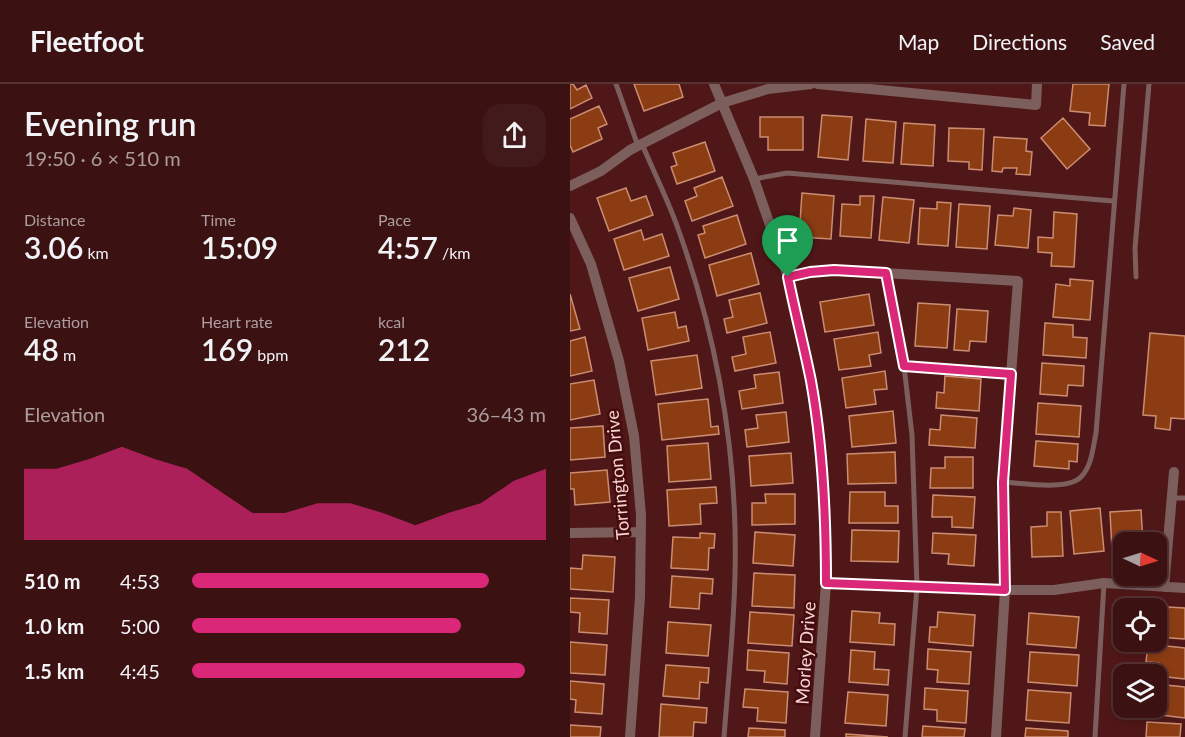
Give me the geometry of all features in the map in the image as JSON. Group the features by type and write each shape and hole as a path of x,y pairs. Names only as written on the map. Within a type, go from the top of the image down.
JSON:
{"street":[{"name":"Morley Drive","path":"714,84 754,179 788,277 811,382 826,533 826,583 815,737"},
{"path":"570,186 601,171 640,145 722,103 768,89 811,84"},
{"path":"818,84 1036,105 1037,84"},
{"name":"Torrington Drive","path":"570,218 591,264 619,361 634,436 641,532 630,737"},
{"path":"788,277 834,270 1018,280 1003,482 1005,590 996,737"},
{"path":"1164,587 1172,498 1179,472"},
{"path":"570,533 641,532"},
{"path":"826,583 1005,590 1054,590 1104,583 1185,588"}],"lane":[{"path":"616,84 640,145 676,222 712,343 726,419 733,485 735,574 724,737"},
{"path":"1003,482 1061,485 1082,477 1087,467 1096,433 1124,84"},
{"path":"1136,277 1135,248 1149,84"},
{"path":"754,179 787,173 810,174 1113,201"},
{"path":"886,273 904,366 912,435 917,587 904,737"},
{"path":"904,366 1011,374"},
{"path":"1172,498 1185,498"},
{"path":"1095,737 1104,583"}],"building":[{"path":"570,84 573,84 577,90 586,85 592,98 570,109"},
{"path":"634,84 679,84 683,97 644,111"},
{"path":"1073,84 1109,84 1105,126 1089,125 1090,113 1070,111"},
{"path":"599,106 607,124 598,128 602,139 573,152 570,145 570,119"},
{"path":"822,115 852,117 848,160 818,157"},
{"path":"760,117 803,117 803,150 768,150 768,137 760,137"},
{"path":"1063,118 1090,149 1067,169 1041,138"},
{"path":"866,119 896,122 893,163 863,161"},
{"path":"904,123 935,125 933,166 901,164"},
{"path":"949,128 984,129 982,170 969,169 969,162 948,161"},
{"path":"994,137 1027,139 1026,151 1032,152 1030,175 1016,174 1017,168 1003,168 1002,172 992,171"},
{"path":"705,142 715,171 677,184 671,167 677,165 673,153"},
{"path":"722,177 733,206 692,221 685,201 697,196 694,188"},
{"path":"626,188 631,201 646,196 653,215 609,231 597,198"},
{"path":"802,193 834,196 831,239 799,237"},
{"path":"860,196 874,196 871,238 840,236 842,204 860,205"},
{"path":"883,197 914,200 909,243 879,240"},
{"path":"937,202 951,203 948,246 918,244 920,208 937,209"},
{"path":"959,204 990,206 987,249 956,247"},
{"path":"1014,208 1031,210 1028,248 995,245 998,215 1013,216"},
{"path":"1054,212 1077,214 1074,267 1051,266 1052,253 1038,252 1038,237 1053,238"},
{"path":"737,215 746,244 705,258 698,235 705,233 703,226"},
{"path":"641,230 644,240 662,234 669,256 624,270 614,239"},
{"path":"751,253 759,284 717,296 709,265"},
{"path":"670,267 679,299 638,311 629,278"},
{"path":"1070,279 1093,281 1090,320 1053,317 1056,284 1070,286"},
{"path":"760,293 767,323 727,333 724,319 733,317 729,300"},
{"path":"570,294 580,329 570,331"},
{"path":"869,294 874,325 825,332 820,302"},
{"path":"918,303 950,305 947,348 915,346"},
{"path":"957,309 988,311 986,342 970,341 969,351 954,350"},
{"path":"675,312 678,328 686,326 689,341 648,350 642,318"},
{"path":"1045,323 1073,325 1073,337 1087,338 1086,358 1043,355"},
{"path":"770,332 776,363 735,371 732,357 746,354 743,337"},
{"path":"878,332 881,353 869,355 871,366 839,370 834,339"},
{"path":"1150,333 1185,336 1185,419 1171,418 1170,430 1155,428 1156,416 1143,415"},
{"path":"585,337 592,371 570,376 570,341"},
{"path":"697,355 702,388 656,395 651,361"},
{"path":"1042,363 1084,366 1083,386 1068,385 1067,396 1040,394"},
{"path":"885,371 887,389 874,390 876,404 846,408 842,378"},
{"path":"779,372 783,403 742,409 739,391 756,388 754,375"},
{"path":"945,376 981,379 979,411 936,408 937,392 944,393"},
{"path":"594,380 600,414 570,420 570,384"},
{"path":"708,399 711,427 718,426 719,434 662,440 658,404"},
{"path":"1038,403 1081,406 1079,437 1036,434"},
{"path":"893,411 896,443 852,447 849,416"},
{"path":"786,412 789,442 747,447 745,430 758,428 756,415"},
{"path":"941,415 977,418 975,448 929,445 930,429 940,430"},
{"path":"603,426 605,457 570,460 570,428"},
{"path":"1036,441 1078,444 1077,462 1069,461 1069,469 1034,466"},
{"path":"708,443 711,479 669,482 667,446"},
{"path":"895,452 896,483 848,484 847,454"},
{"path":"791,453 793,483 751,486 749,456"},
{"path":"945,457 973,457 973,488 930,488 931,468 945,468"},
{"path":"607,470 610,502 575,505 574,489 570,489 570,473"},
{"path":"716,487 717,503 700,504 701,524 669,526 667,490"},
{"path":"850,492 885,492 885,506 898,506 898,523 849,523"},
{"path":"765,494 795,494 795,524 752,525 752,503 766,503"},
{"path":"933,495 975,497 973,528 952,527 952,517 932,517"},
{"path":"1100,508 1104,551 1074,554 1070,511"},
{"path":"1141,510 1142,532 1113,532 1112,550 1110,512"},
{"path":"1047,512 1061,512 1063,556 1032,557 1031,527 1047,526"},
{"path":"852,530 899,531 898,562 851,561"},
{"path":"755,532 795,535 793,566 753,563"},
{"path":"700,533 715,534 714,548 709,548 708,570 671,568 673,537 700,538"},
{"path":"933,533 976,535 974,566 948,564 949,554 932,553"},
{"path":"583,555 615,557 613,592 570,589 570,568 582,569"},
{"path":"754,573 795,575 794,608 752,606"},
{"path":"672,576 713,579 712,594 700,593 699,609 670,607"},
{"path":"570,598 609,600 607,634 579,632 580,613 570,612"},
{"path":"1168,607 1185,608 1185,639 1167,638"},
{"path":"852,611 880,613 879,623 895,624 894,645 850,642"},
{"path":"750,612 794,615 792,646 748,643"},
{"path":"938,612 975,615 973,646 929,642 930,627 937,627"},
{"path":"1029,613 1079,617 1076,648 1027,644"},
{"path":"668,622 711,625 708,656 666,653"},
{"path":"570,642 607,645 605,675 570,673"},
{"path":"1167,646 1185,648 1185,679 1167,677 1167,664 1146,662 1147,652 1167,652"},
{"path":"928,649 971,652 969,684 937,682 938,670 927,669"},
{"path":"748,650 789,653 787,684 764,682 765,671 747,670"},
{"path":"851,650 875,652 874,669 889,670 888,685 849,682"},
{"path":"1030,652 1079,655 1077,686 1028,682"},
{"path":"666,665 709,668 708,683 700,682 699,699 663,696"},
{"path":"570,681 604,684 602,714 575,712 576,700 570,699"},
{"path":"1167,685 1185,687 1185,718 1167,716"},
{"path":"925,688 968,691 966,723 937,721 937,710 924,709"},
{"path":"745,689 788,692 786,723 757,721 758,708 743,707"},
{"path":"1028,690 1071,693 1069,723 1026,720"},
{"path":"848,692 888,695 886,726 845,723"},
{"path":"661,704 707,708 706,723 694,722 693,737 659,737"},
{"path":"1147,722 1181,724 1180,737 1146,737"},
{"path":"570,725 601,727 600,737 570,737"},
{"path":"923,726 965,729 964,737 922,737"},
{"path":"749,728 785,730 785,737 748,737"},
{"path":"1026,728 1068,731 1068,737 1025,737"},
{"path":"846,734 888,737 846,737"}],"route":[{"path":"834,270 886,273 904,366 1011,374 1003,482 1005,590 826,583 826,533 811,382 788,277 834,270"}]}
